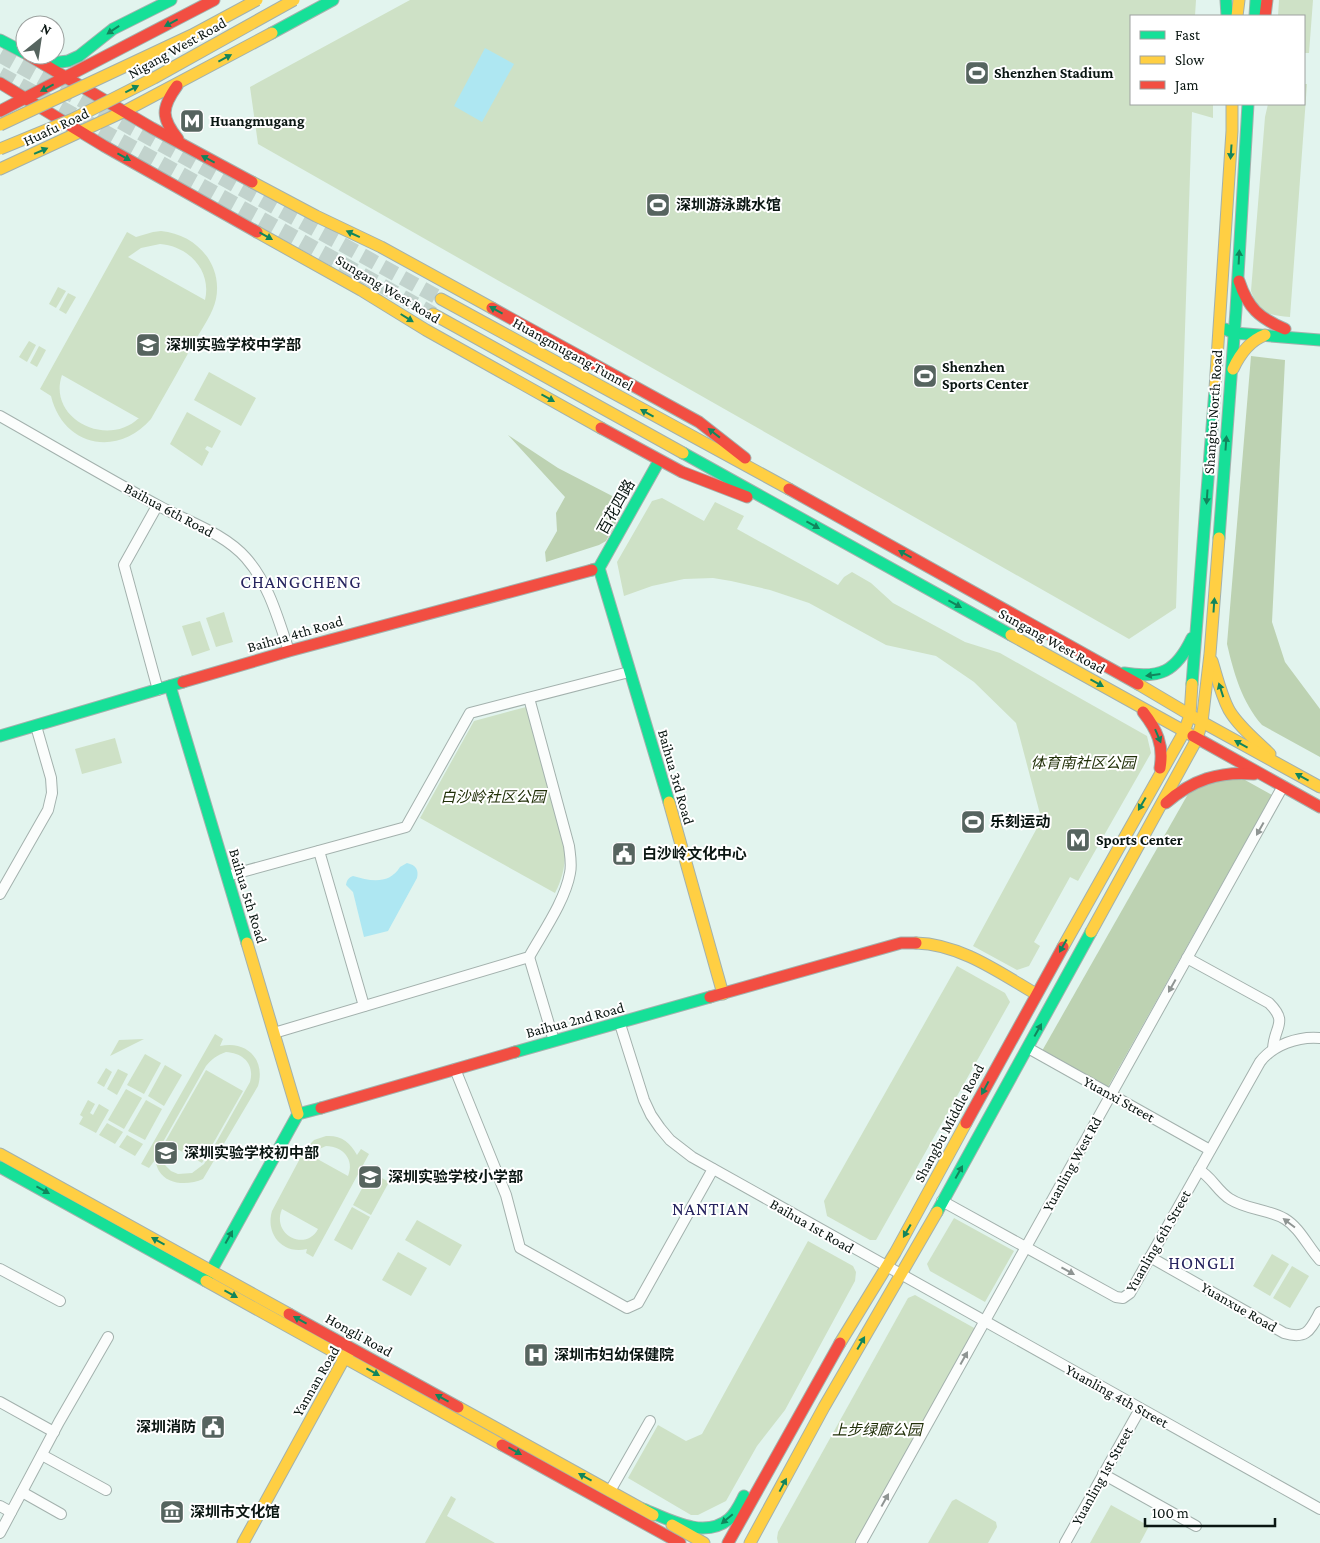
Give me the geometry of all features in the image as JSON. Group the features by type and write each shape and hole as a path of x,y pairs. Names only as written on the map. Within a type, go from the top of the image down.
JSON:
{"main road":[{"path":"65,61 79,56 113,29 172,0"},
{"name":"Nigang West Road","path":"67,77 214,0"},
{"name":"Nigang West Road","path":"62,95 192,34 257,0"},
{"name":"Nigang West Road","path":"73,119 154,78 294,0"},
{"name":"Nigang West Road","path":"124,112 333,0"},
{"path":"1226,0 1228,15"},
{"path":"1237,15 1239,0"},
{"path":"1255,15 1256,0"},
{"name":"Sungang West Road","path":"0,40 15,48"},
{"name":"Sungang West Road","path":"46,65 184,146 316,216 398,256 698,422 780,484"},
{"path":"0,111 67,77"},
{"path":"182,81 166,101 163,114 168,127 184,146"},
{"name":"Sungang West Road","path":"0,83 82,133 659,461 682,472 750,498 769,500"},
{"name":"Huafu Road","path":"0,125 62,95"},
{"name":"Shangbu North Road","path":"1190,715 1220,327 1232,105"},
{"name":"Shangbu North Road","path":"1202,722 1210,654 1238,277 1246,123 1249,105"},
{"name":"Huafu Road","path":"0,169 82,133 124,112"},
{"name":"Huafu Road","path":"0,149 73,119"},
{"path":"1238,277 1245,297 1254,312 1263,320 1285,328"},
{"name":"Huangmugang Tunnel","path":"442,299 690,436"},
{"name":"Sungang West Road","path":"433,314 1320,807"},
{"path":"1220,327 1285,328 1320,332"},
{"path":"1234,328 1265,335 1320,340"},
{"path":"1231,376 1239,358 1248,346 1265,335"},
{"name":"Sungang West Road","path":"690,436 1116,671 1202,722 1320,787"},
{"name":"百花四路","path":"599,568 659,461"},
{"name":"Baihua 4th Road","path":"0,736 289,651 599,568"},
{"name":"Baihua 3rd Road","path":"599,568 661,775 723,994"},
{"path":"1020,640 1029,623"},
{"path":"1116,671 1146,676 1166,673 1182,658 1196,630"},
{"path":"1210,654 1222,695 1230,711 1239,724 1284,767"},
{"name":"Baihua 5th Road","path":"170,686 298,1114"},
{"path":"1128,700 1143,712 1161,739 1162,760 1155,782"},
{"name":"Shangbu Middle Road","path":"728,1543 846,1334 936,1180 1036,994 1184,732 1190,715"},
{"name":"Shangbu Middle Road","path":"750,1543 824,1407 1028,1048 1197,739 1202,722"},
{"path":"1252,769 1260,754"},
{"path":"1156,813 1180,791 1201,779 1231,772 1264,775"},
{"name":"Baihua 2nd Road","path":"298,1114 900,943 924,943 947,948 967,956 1036,994"},
{"path":"208,1275 298,1114"},
{"name":"Hongli Road","path":"0,1154 208,1275 678,1542"},
{"name":"Hongli Road","path":"0,1167 208,1275"},
{"name":"Hongli Road","path":"350,1355 610,1491 704,1543"},
{"name":"Yannan Road","path":"243,1543 350,1355"},
{"name":"Yannan Road","path":"251,1543 350,1355"},
{"path":"643,1509 686,1525 704,1528 718,1526 730,1519 756,1478 779,1455"},
{"path":"764,1543 765,1526 769,1510"}],"street":[{"name":"Baihua 6th Road","path":"0,416 158,506 223,539 255,569 267,591 289,651"},
{"path":"158,506 124,564 158,690"},
{"path":"227,876 406,827 470,713 629,672"},
{"path":"529,698 569,846 571,862 570,874 565,888 529,957 554,1041"},
{"path":"0,894 44,817 50,802 51,778 36,726"},
{"name":"Yuanling West Rd","path":"861,1543 1283,786"},
{"path":"319,851 364,1006"},
{"path":"274,1033 529,957"},
{"path":"1187,958 1269,1004 1278,1012 1280,1023 1273,1038 1273,1049"},
{"name":"Baihua 1st Road","path":"620,1024 644,1100 651,1115 660,1128 682,1150 900,1275"},
{"name":"Yuanling 6th Street","path":"942,1201 1116,1298 1123,1298 1130,1293 1266,1054 1293,1041 1320,1038"},
{"name":"Yuanxi Street","path":"1028,1048 1210,1150"},
{"path":"455,1069 506,1195 520,1248 628,1308 638,1303 713,1169"},
{"path":"1199,1170 1208,1175 1218,1189 1228,1198 1242,1206 1276,1214 1292,1224 1320,1260"},
{"name":"Yuanxue Road","path":"1150,1257 1289,1335 1302,1336 1308,1333 1320,1312"},
{"path":"0,1269 60,1301"},
{"name":"Yuanling 4th Street","path":"900,1275 1320,1509"},
{"path":"0,1533 108,1337"},
{"path":"0,1402 54,1432"},
{"name":"Yuanling 1st Street","path":"1064,1543 1140,1409"},
{"path":"610,1491 650,1421"},
{"path":"42,1455 106,1490"},
{"path":"1104,1474 1196,1526"},
{"path":"22,1492 62,1514"},
{"path":"0,1506 11,1512"}],"green space":[{"name":"Shenzhen Sports Center","path":"410,0 1196,0 1195,15 1130,15 1130,105 1213,105 1213,118 1192,112 1176,608 1129,639 258,144 250,87"},
{"path":"1279,0 1313,0 1309,53 1305,53 1305,15 1278,15"},
{"path":"1305,84 1307,84 1290,317 1271,314 1261,309 1251,291 1265,117 1268,105 1305,105"},
{"path":"127,232 136,237 153,232 173,233 195,244 204,253 211,262 215,274 217,286 215,304 208,320 151,419 137,431 123,439 108,442 93,441 79,436 67,426 57,413 51,396 40,389","holes":["160,244 180,249 196,262 205,279 205,300 128,257 141,248","62,375 138,418 139,418 126,427 111,430 96,429 82,424 71,416 63,404 60,390"]},
{"path":"58,287 66,291 56,308 49,304"},
{"path":"68,293 76,297 66,314 59,310"},
{"path":"29,341 36,345 27,362 19,357"},
{"path":"39,346 46,350 37,367 30,363"},
{"path":"1251,356 1285,360 1272,622 1285,662 1320,709 1320,757 1262,725 1244,697 1227,644"},
{"path":"209,372 256,398 241,426 194,400"},
{"path":"187,412 221,431 212,448 207,446 205,449 209,452 202,466 170,444"},
{"path":"508,435 558,468 618,499 622,512 606,541 546,562 545,552 557,531 556,513 565,497"},
{"name":"体育南社区公园","path":"662,498 704,521 715,502 744,516 737,529 838,585 844,577 852,572 871,583 893,603 965,642 1000,653 1147,736 1151,753 1078,881 1070,877 1034,942 1040,946 1029,966 1017,970 973,946 1037,828 1040,814 1016,723 974,682 936,656 886,645 809,603 770,590 713,578 684,579 652,586 624,596 617,562 652,501"},
{"path":"224,612 233,642 216,647 206,618"},
{"path":"200,621 210,650 192,656 182,626"},
{"name":"白沙岭社区公园","path":"526,707 565,852 563,873 555,893 420,818 474,721"},
{"path":"115,738 122,763 82,774 75,749"},
{"path":"1225,780 1245,780 1272,795 1108,1087 1042,1051 1188,794 1207,783"},
{"path":"957,966 1005,993 1010,1002 876,1240 870,1240 827,1216 824,1201"},
{"path":"215,1034 223,1039 220,1046 238,1046 252,1054 259,1068 258,1086 203,1179 186,1183 173,1182 163,1176 158,1170 155,1160 149,1168 141,1164","holes":["232,1053 242,1057 249,1065 251,1070 250,1082 204,1164 192,1173 178,1174 171,1171 165,1165 162,1157 163,1142 206,1066 220,1054"]},
{"path":"144,1039 110,1056 119,1040"},
{"path":"145,1054 161,1063 144,1094 127,1085"},
{"path":"165,1065 182,1075 164,1106 148,1096"},
{"path":"106,1068 112,1072 104,1087 97,1083"},
{"path":"118,1069 128,1074 117,1095 107,1089"},
{"path":"206,1070 243,1091 202,1163 165,1142"},
{"path":"126,1089 142,1098 124,1129 108,1120"},
{"path":"88,1100 95,1104 90,1113 93,1115 99,1104 109,1110 96,1133 79,1124 83,1117 80,1115"},
{"path":"146,1100 162,1109 145,1140 128,1131"},
{"path":"107,1123 123,1132 115,1144 99,1135"},
{"path":"127,1135 143,1144 135,1156 119,1147"},
{"path":"326,1136 341,1138 351,1146 357,1155 361,1149 369,1154 313,1257 306,1253 307,1249 290,1249 278,1241 271,1227 271,1219 272,1211 305,1149 314,1140","holes":["326,1146 338,1148 349,1159 350,1170 348,1176 312,1156 317,1150","282,1209 318,1229 313,1236 306,1239 298,1240 291,1237 285,1233 281,1226"]},
{"path":"371,1172 389,1182 371,1215 353,1205"},
{"path":"352,1207 370,1217 352,1250 334,1240"},
{"path":"954,1218 1014,1251 985,1302 930,1271 927,1264"},
{"path":"417,1220 462,1245 450,1266 405,1240"},
{"path":"808,1241 853,1266 856,1272 855,1281 785,1410 757,1446 726,1501 698,1515 691,1515 628,1478 658,1425 686,1441 702,1434"},
{"path":"398,1252 427,1268 411,1296 382,1280"},
{"path":"1272,1254 1289,1264 1270,1296 1253,1286"},
{"path":"1292,1266 1309,1276 1290,1308 1273,1298"},
{"name":"上步绿廊公园","path":"915,1295 976,1329 857,1543 778,1543 778,1532 908,1298"},
{"path":"451,1496 456,1499 447,1516 495,1543 425,1543"},
{"path":"956,1499 996,1522 997,1527 988,1543 928,1543 952,1501"},
{"path":"1111,1505 1149,1526 1140,1543 1090,1543"}],"water":[{"path":"485,48 514,64 482,122 454,106"},
{"path":"407,863 416,868 417,878 388,931 364,937 353,892 346,885 347,880 353,876 372,880 385,879 396,873 400,867"}],"tunnel":[{"path":"0,55 441,299"},
{"path":"0,74 433,314"}],"traffic: fast":[{"path":"65,61 79,56 113,29 171,0"},
{"path":"272,33 333,0"},
{"path":"1226,0 1227,15"},
{"path":"1255,15 1256,0"},
{"path":"0,40 15,48"},
{"path":"1219,538 1236,310 1248,105"},
{"path":"1225,329 1234,333 1320,340"},
{"path":"1192,684 1215,389"},
{"path":"683,453 1011,635"},
{"path":"592,570 599,568 659,461"},
{"path":"599,568 669,802"},
{"path":"1124,673 1148,675 1166,670 1180,659 1192,638"},
{"path":"0,736 183,682"},
{"path":"170,686 247,943"},
{"path":"937,1212 1091,932"},
{"path":"515,1052 710,997"},
{"path":"206,1280 298,1114 321,1108"},
{"path":"0,1167 206,1281"},
{"path":"643,1509 686,1526 709,1528 729,1519 744,1496"}],"traffic: slow":[{"path":"0,125 192,35 257,0"},
{"path":"0,149 73,119 154,78 294,0"},
{"path":"1237,15 1239,0"},
{"path":"0,169 127,110 272,33"},
{"path":"1215,389 1232,131 1232,105"},
{"path":"252,182 316,216 381,247 492,308"},
{"path":"257,232 601,428"},
{"path":"441,299 789,489"},
{"path":"433,314 683,453"},
{"path":"1233,369 1246,349 1254,341 1265,335"},
{"path":"1091,932 1197,739 1202,722 1210,654 1219,538"},
{"path":"1011,635 1193,736"},
{"path":"1212,661 1221,692 1229,710 1243,728 1270,754"},
{"path":"1138,684 1202,722 1320,787"},
{"path":"1063,947 1184,732 1190,715 1192,684"},
{"path":"669,802 723,994"},
{"path":"247,943 298,1114"},
{"path":"916,943 948,948 964,954 1036,994"},
{"path":"840,1343 895,1253 966,1123"},
{"path":"0,1154 289,1314"},
{"path":"750,1543 824,1407 937,1212"},
{"path":"206,1281 502,1445"},
{"path":"243,1543 350,1351"},
{"path":"458,1407 653,1515"},
{"path":"672,1525 704,1543"}],"traffic: jam":[{"path":"0,111 214,0"},
{"path":"1265,15 1267,0"},
{"path":"45,65 152,128 252,182"},
{"path":"0,83 104,146 257,232"},
{"path":"177,86 168,101 165,113 168,125 178,139"},
{"path":"1239,281 1246,298 1256,311 1268,321 1285,329"},
{"path":"492,308 699,422 745,458"},
{"path":"601,428 682,472 747,497"},
{"path":"789,489 1138,684"},
{"path":"183,682 289,651 592,570"},
{"path":"1143,712 1158,738 1161,752 1160,768"},
{"path":"1193,736 1320,807"},
{"path":"1166,803 1186,788 1207,779 1229,774 1254,774"},
{"path":"710,997 901,943 916,943"},
{"path":"966,1123 1063,947"},
{"path":"321,1108 515,1052"},
{"path":"289,1314 458,1407"},
{"path":"728,1543 840,1343"},
{"path":"502,1445 680,1543"}],"place":[{"name":"Shenzhen Stadium","path":"977,73"},
{"name":"Huangmugang","path":"192,121"},
{"name":"深圳游泳跳水馆","path":"658,205"},
{"name":"深圳实验学校中学部","path":"148,345"},
{"name":"Shenzhen Sports Center","path":"925,376"},
{"name":"乐刻运动","path":"973,822"},
{"name":"Sports Center","path":"1078,840"},
{"name":"白沙岭文化中心","path":"624,854"},
{"name":"深圳实验学校初中部","path":"166,1153"},
{"name":"深圳实验学校小学部","path":"370,1177"},
{"name":"深圳市妇幼保健院","path":"536,1355"},
{"name":"深圳消防","path":"213,1427"},
{"name":"深圳市文化馆","path":"172,1512"}],"district":[{"name":"CHANGCHENG","path":"301,582"},
{"name":"NANTIAN","path":"711,1209"},
{"name":"HONGLI","path":"1202,1263"}]}
